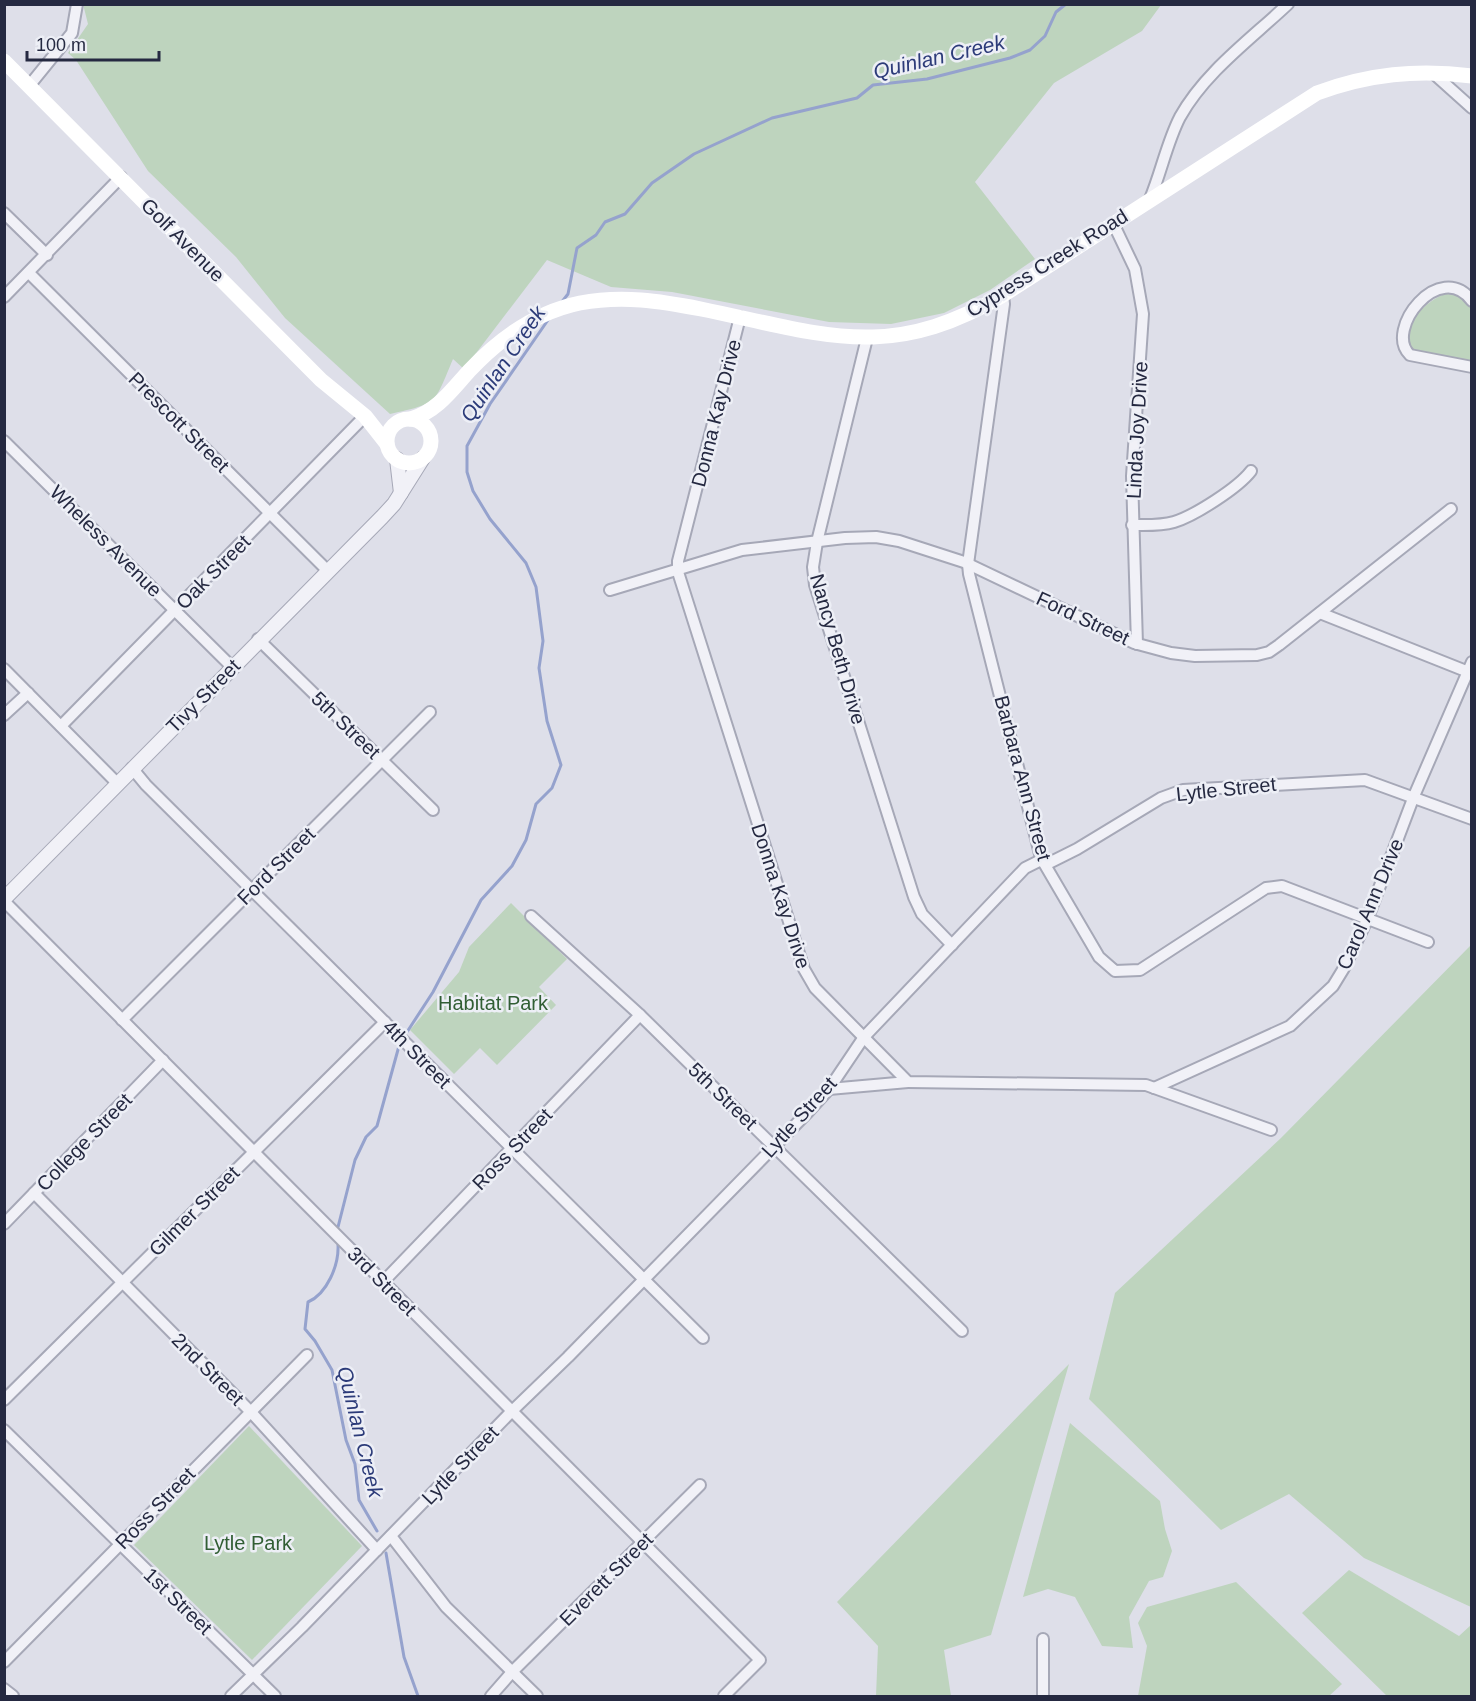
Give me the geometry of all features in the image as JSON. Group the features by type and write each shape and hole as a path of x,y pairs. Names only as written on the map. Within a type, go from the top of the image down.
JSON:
{"main road":[{"name":"Golf Avenue","path":"4,62 321,380 364,416 387,444"},
{"name":"Cypress Creek Road","path":"404,421 423,416 447,397 484,357 520,327 566,307 611,298 639,298 823,334 867,338 893,337 930,329 978,310 1003,295 1317,93 1343,83 1382,75 1433,73 1472,76"},
{"name":"Cypress Creek Road","path":"430,438 447,397"},
{"name":"Golf Avenue","path":"364,416 404,421"},
{"path":"404,421 425,426 430,438 430,445 423,458 410,463 397,459 387,444 390,431 404,421"}],"street":[{"path":"29,86 72,33 77,4"},
{"path":"1150,199 1179,120 1191,99 1206,80 1288,4"},
{"path":"1433,73 1472,108"},
{"path":"4,297 121,177"},
{"path":"4,213 47,255"},
{"name":"Linda Joy Drive","path":"1113,223 1135,269 1143,314 1132,476 1137,644"},
{"name":"Prescott Street","path":"29,273 328,571"},
{"path":"1472,301 1463,291 1455,288 1442,287 1430,292 1411,314 1402,342 1404,349 1410,355 1472,367"},
{"name":"Barbara Ann Street","path":"1003,295 1004,304 968,564 1043,861 1099,957 1115,971 1140,969 1266,888 1282,886 1428,942"},
{"name":"Donna Kay Drive","path":"740,317 678,569 680,584 804,969 815,988 908,1082"},
{"name":"Nancy Beth Drive","path":"867,338 817,542 813,567 815,585 914,897 922,914 952,945"},
{"name":"Oak Street","path":"61,726 364,416"},
{"name":"Wheless Avenue","path":"4,441 232,667"},
{"name":"Tivy Street","path":"4,900 258,639 382,517 401,493 423,458"},
{"path":"397,459 401,493"},
{"path":"1132,525 1164,524 1183,519 1238,484 1251,471"},
{"name":"Ford Street","path":"610,590 742,550 854,537 888,539 968,564 1137,644 1171,653 1195,656 1257,655 1269,652 1451,509"},
{"path":"1320,613 1470,669"},
{"name":"5th Street","path":"258,639 433,810"},
{"path":"4,669 117,783"},
{"name":"Carol Ann Drive","path":"1154,1088 1290,1026 1333,986 1344,969 1367,920 1414,796 1470,669"},
{"path":"4,716 28,693"},
{"name":"Ford Street","path":"122,1020 430,712"},
{"name":"4th Street","path":"132,768 146,785 704,1338"},
{"name":"Lytle Street","path":"231,1696 829,1089 864,1037 1025,868 1043,861 1052,862 1161,798 1183,789 1353,779 1377,782 1472,819"},
{"name":"3rd Street","path":"4,900 760,1660 724,1696"},
{"name":"5th Street","path":"531,916 640,1015 962,1331"},
{"name":"Ross Street","path":"383,1282 640,1015"},
{"name":"Gilmer Street","path":"4,1400 385,1022"},
{"name":"College Street","path":"4,1224 163,1060"},
{"path":"829,1089 908,1082 1146,1085 1271,1130"},
{"name":"2nd Street","path":"34,1193 121,1284 250,1411 377,1550"},
{"name":"Ross Street","path":"4,1662 250,1411 308,1355"},
{"name":"1st Street","path":"4,1430 274,1696"},
{"name":"Everett Street","path":"491,1696 512,1672 700,1485"},
{"path":"391,1536 446,1607 537,1696"},
{"path":"1043,1639 1045,1683 1043,1696"},
{"path":"4,1689 13,1696"}],"green space":[{"path":"83,4 1161,5 1142,31 1054,83 975,182 1035,259 990,290 944,313 891,324 829,322 672,292 611,287 547,260 464,369 453,359 433,399 418,407 390,414 285,318 236,257 148,171 76,60 68,53 88,24"},
{"path":"1448,293 1456,294 1470,306 1471,364 1426,357 1413,350 1407,343 1406,334 1415,316 1432,301"},
{"name":"Habitat Park","path":"511,903 567,959 539,987 556,1005 497,1065 480,1048 454,1074 410,1030 459,972 469,947"},
{"path":"1471,945 1471,1607 1364,1558 1289,1494 1221,1530 1089,1399 1115,1293 1281,1138"},
{"path":"1069,1364 991,1635 944,1650 951,1696 876,1696 878,1646 837,1602"},
{"path":"1070,1423 1160,1501 1172,1551 1163,1577 1149,1581 1129,1617 1133,1648 1102,1646 1075,1597 1048,1589 1023,1597"},
{"name":"Lytle Park","path":"249,1426 362,1546 252,1660 134,1545"},
{"path":"1349,1570 1459,1636 1471,1625 1471,1696 1387,1696 1302,1613"},
{"path":"1236,1582 1342,1684 1329,1696 1138,1696 1147,1646 1138,1623 1147,1607"}],"waterway":[{"name":"Quinlan Creek","path":"561,303 568,294 577,248 596,235 605,222 625,214 652,183 694,154 772,118 857,98 873,85 927,79 1010,58 1030,50 1045,36 1056,12 1066,4"},
{"name":"Quinlan Creek","path":"407,1032 433,992 481,900 512,866 526,840 536,804 552,788 561,765 547,721 539,668 543,641 536,587 526,563 490,519 473,491 467,472 467,446 490,404 548,320"},
{"name":"Quinlan Creek","path":"338,1227 355,1160 366,1137 377,1126 399,1046"},
{"name":"Quinlan Creek","path":"338,1245 334,1270 326,1286 321,1293 308,1302 305,1329 332,1370 346,1440 355,1464 359,1500 377,1531"},
{"name":"Quinlan Creek","path":"386,1553 404,1657 418,1696"}]}
